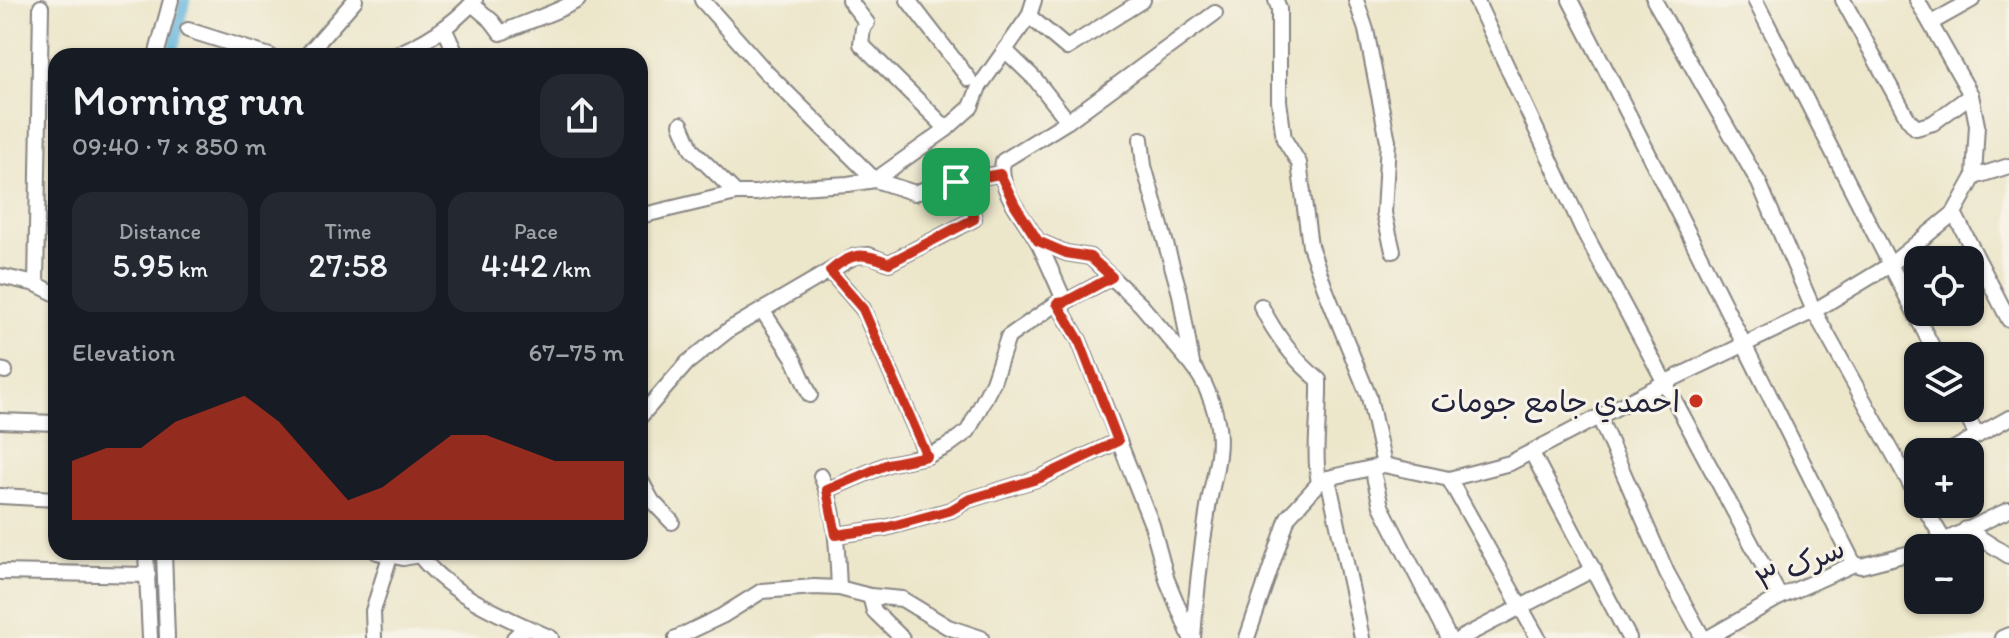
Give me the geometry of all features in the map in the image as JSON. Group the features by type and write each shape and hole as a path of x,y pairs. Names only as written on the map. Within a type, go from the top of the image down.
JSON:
{"street":[{"path":"158,48 171,0"},
{"path":"313,48 355,0"},
{"path":"412,48 444,28 473,2 501,33 558,12 578,0"},
{"path":"702,0 766,72 875,180"},
{"path":"849,0 867,23 863,28 861,44 947,129"},
{"path":"908,0 969,79"},
{"path":"875,180 947,129 971,107 979,87 1029,16 1034,0"},
{"path":"1029,16 1064,46 1071,48 1143,0"},
{"path":"1276,0 1279,9 1279,101 1284,139 1299,163 1310,246 1369,397 1381,506 1449,638"},
{"path":"1356,0 1366,30 1374,84 1388,141 1384,213 1393,251"},
{"path":"1476,0 1583,230 1780,597"},
{"path":"1570,0 1854,564"},
{"path":"1654,0 1759,183 1814,311 1904,460"},
{"path":"1755,0 1930,342"},
{"path":"1843,0 1908,119 1916,128 1933,123 1971,95"},
{"path":"1247,638 1288,517 1324,480 1378,466 1449,479 1483,472 1532,453 1664,383 1814,311 1890,265 1954,213 1974,177 1977,125 1971,95 1917,0"},
{"path":"1931,23 1972,0"},
{"path":"36,284 41,7"},
{"path":"1192,638 1167,580 1152,525 1079,340 1038,241 1000,174 1003,161 1009,155 1068,121 1215,13"},
{"path":"444,28 453,48"},
{"path":"188,30 245,48"},
{"path":"1005,50 1035,79 1068,121"},
{"path":"681,124 692,150 736,193"},
{"path":"1141,139 1144,166 1180,294 1192,365"},
{"path":"1974,177 2009,166"},
{"path":"648,214 736,193 875,180 915,193 941,183 1000,174"},
{"path":"648,408 696,356 730,329 811,280 855,256 869,255 889,263 974,219 969,198 956,182"},
{"path":"1954,213 2005,303 2009,320"},
{"path":"1038,241 1066,253 1090,257 1141,305 1200,375 1218,428 1217,465 1201,556 1192,638"},
{"path":"830,271 863,309 927,456"},
{"path":"0,276 48,290"},
{"path":"839,588 836,535 824,483 927,456 946,447 968,431 993,382 1008,337 1061,302 1112,277"},
{"path":"1261,306 1274,331 1304,368 1319,380 1320,416 1315,456 1324,480 1362,638"},
{"path":"762,310 793,357 810,395"},
{"path":"1599,417 1667,573 1705,638"},
{"path":"1973,438 2009,418"},
{"path":"0,421 48,423"},
{"path":"1970,422 1977,436"},
{"path":"836,535 885,528 951,510 968,500 1040,478 1118,441"},
{"path":"1532,453 1629,638"},
{"path":"1449,479 1538,638"},
{"path":"648,494 672,522"},
{"path":"0,496 48,499"},
{"path":"1958,534 2009,510"},
{"path":"1966,529 2009,556"},
{"name":"سرک ۳","path":"1705,638 1780,597 1854,564 1861,566 1904,555"},
{"path":"147,560 150,638"},
{"path":"164,560 167,638"},
{"path":"374,638 373,611 382,560"},
{"path":"426,560 461,592 551,638"},
{"path":"1461,638 1594,569"},
{"path":"0,572 148,575"},
{"path":"676,638 722,616 762,591 839,588 870,596 902,599 948,627 981,638"},
{"path":"870,596 874,611 902,638"},
{"path":"514,638 526,627"},
{"path":"2002,638 2009,635"}],"waterway":[{"path":"174,48 185,0"},
{"path":"154,560 158,638"}],"place":[{"name":"احمدي جامع جومات","path":"1696,401"}],"route":[{"path":"1000,174 1038,241 1066,253 1090,257 1112,277 1065,302 1057,303 1079,340 1118,441 1040,478 968,500 951,510 885,528 836,535 827,490 888,464 927,456 863,309 830,271 855,256 869,255 889,263 974,219 969,198 956,182 1000,174"}]}
